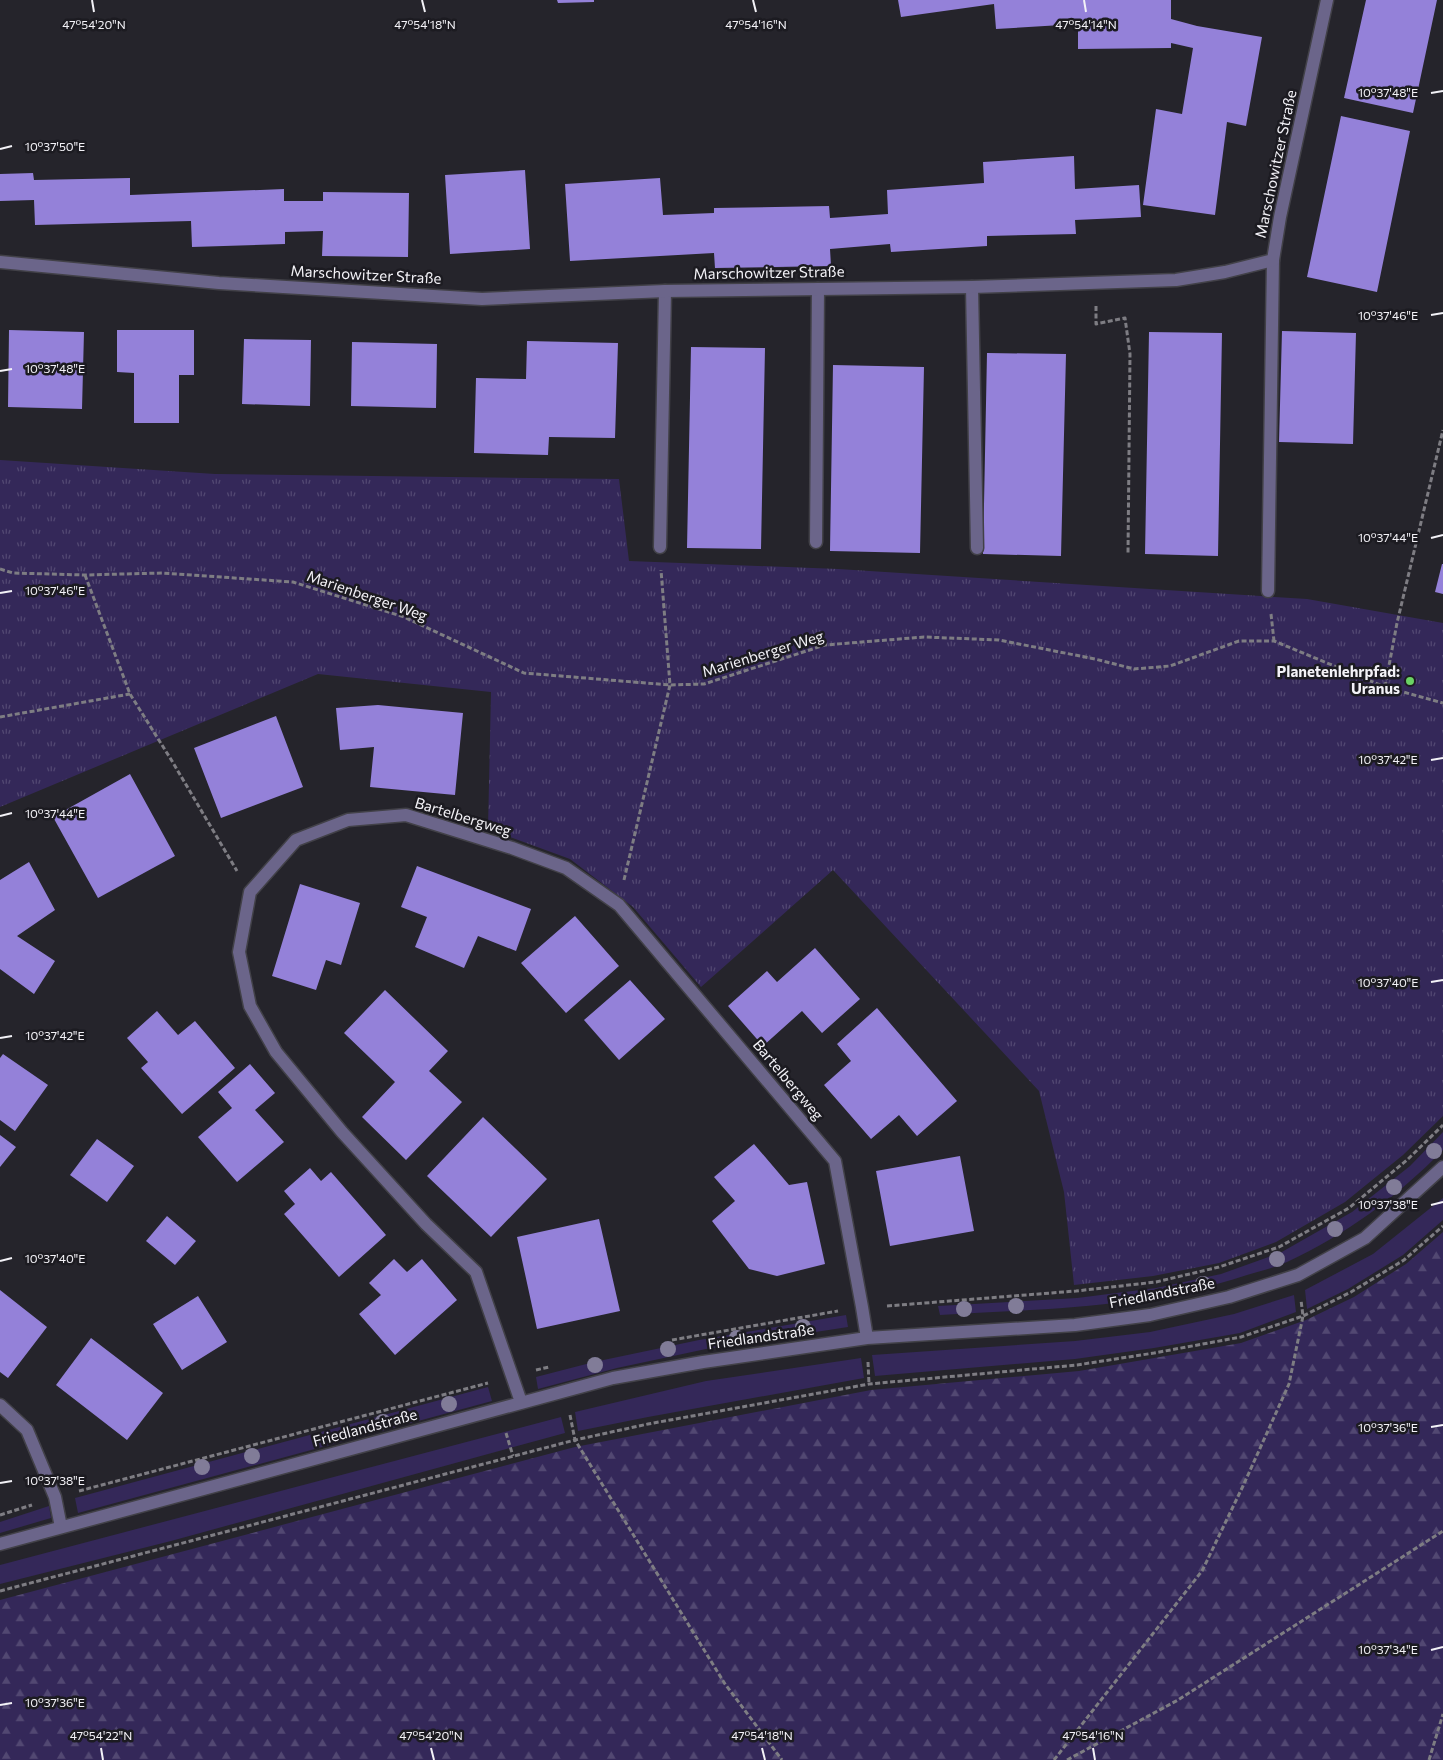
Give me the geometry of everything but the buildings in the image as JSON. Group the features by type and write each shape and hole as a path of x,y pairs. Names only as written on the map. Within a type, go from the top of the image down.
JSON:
{"street":[{"name":"Marschowitzer Straße","path":"0,262 219,283 482,299 665,291 1097,284 1176,280 1225,272 1273,260 1280,217 1327,0"},
{"path":"1268,591 1273,260"},
{"path":"972,287 977,548"},
{"path":"816,542 818,289"},
{"path":"660,547 665,291"},
{"name":"Bartelbergweg","path":"250,892 296,840 348,820 406,815 512,848 566,868 619,905 835,1161 866,1338"},
{"path":"250,892 239,952 250,1006 276,1052 342,1132 426,1224 476,1272 521,1402"},
{"name":"Friedlandstraße","path":"0,1544 613,1378 703,1362 866,1338 1075,1325 1150,1315 1229,1297 1298,1276 1366,1238 1443,1168"},
{"path":"0,1405 26,1430 55,1497 61,1527"}],"path":[{"path":"1097,284 1096,324 1126,318 1130,354 1128,554"},
{"path":"1385,687 1396,623 1443,430"},
{"path":"619,905 670,685 660,547"},
{"name":"Marienberger Weg","path":"0,569 13,573 85,575 162,573 293,582 404,618 524,673 670,685 704,684 825,645 924,637 999,640 1095,658 1134,670 1170,666 1239,641 1274,641 1385,687 1443,703"},
{"path":"85,575 130,694 250,892"},
{"path":"0,717 130,694"},
{"path":"0,1590 576,1440 648,1424 869,1384 1077,1364 1154,1353 1241,1337 1303,1316 1351,1292 1404,1260 1443,1226"},
{"path":"1054,1760 1202,1571 1244,1486 1289,1384 1303,1316 1298,1276"},
{"path":"576,1440 725,1684 782,1760"},
{"path":"0,1515 55,1497"},
{"path":"1067,1760 1178,1700 1443,1531"},
{"path":"1429,1760 1443,1714"}],"green space":[{"path":"0,460 215,474 619,479 629,561 838,569 1307,599 1443,623 1443,1116 1403,1155 1345,1202 1276,1242 1219,1263 1153,1276 1074,1285 1064,1192 1039,1091 833,870 701,987 633,907 570,859 488,829 491,692 318,674 0,807"},
{"path":"1443,1132 1443,1150 1389,1199 1330,1240 1277,1266 1210,1286 1134,1301 940,1315 938,1306 1077,1298 1156,1288 1221,1274 1280,1253 1352,1212 1410,1166"},
{"path":"1443,1198 1443,1220 1403,1255 1348,1289 1307,1309 1305,1290 1373,1254"},
{"path":"1443,1232 1443,1760 0,1760 0,1600 575,1447 871,1390 1079,1371 1241,1343 1306,1320 1354,1297 1406,1264"},
{"path":"1294,1295 1296,1312 1240,1333 1075,1359 875,1376 872,1355 1075,1341 1150,1332 1234,1314"},
{"path":"846,1315 848,1327 706,1349 617,1368 538,1389 536,1377 594,1362 699,1340"},
{"path":"861,1358 864,1378 578,1431 575,1412 706,1381"},
{"path":"488,1387 492,1401 78,1513 75,1498"},
{"path":"561,1417 565,1433 171,1541 0,1584 0,1565"},
{"path":"49,1506 51,1518 0,1533 0,1522"}],"place":[{"name":"Planetenlehrpfad: Uranus","path":"1410,681"}]}
